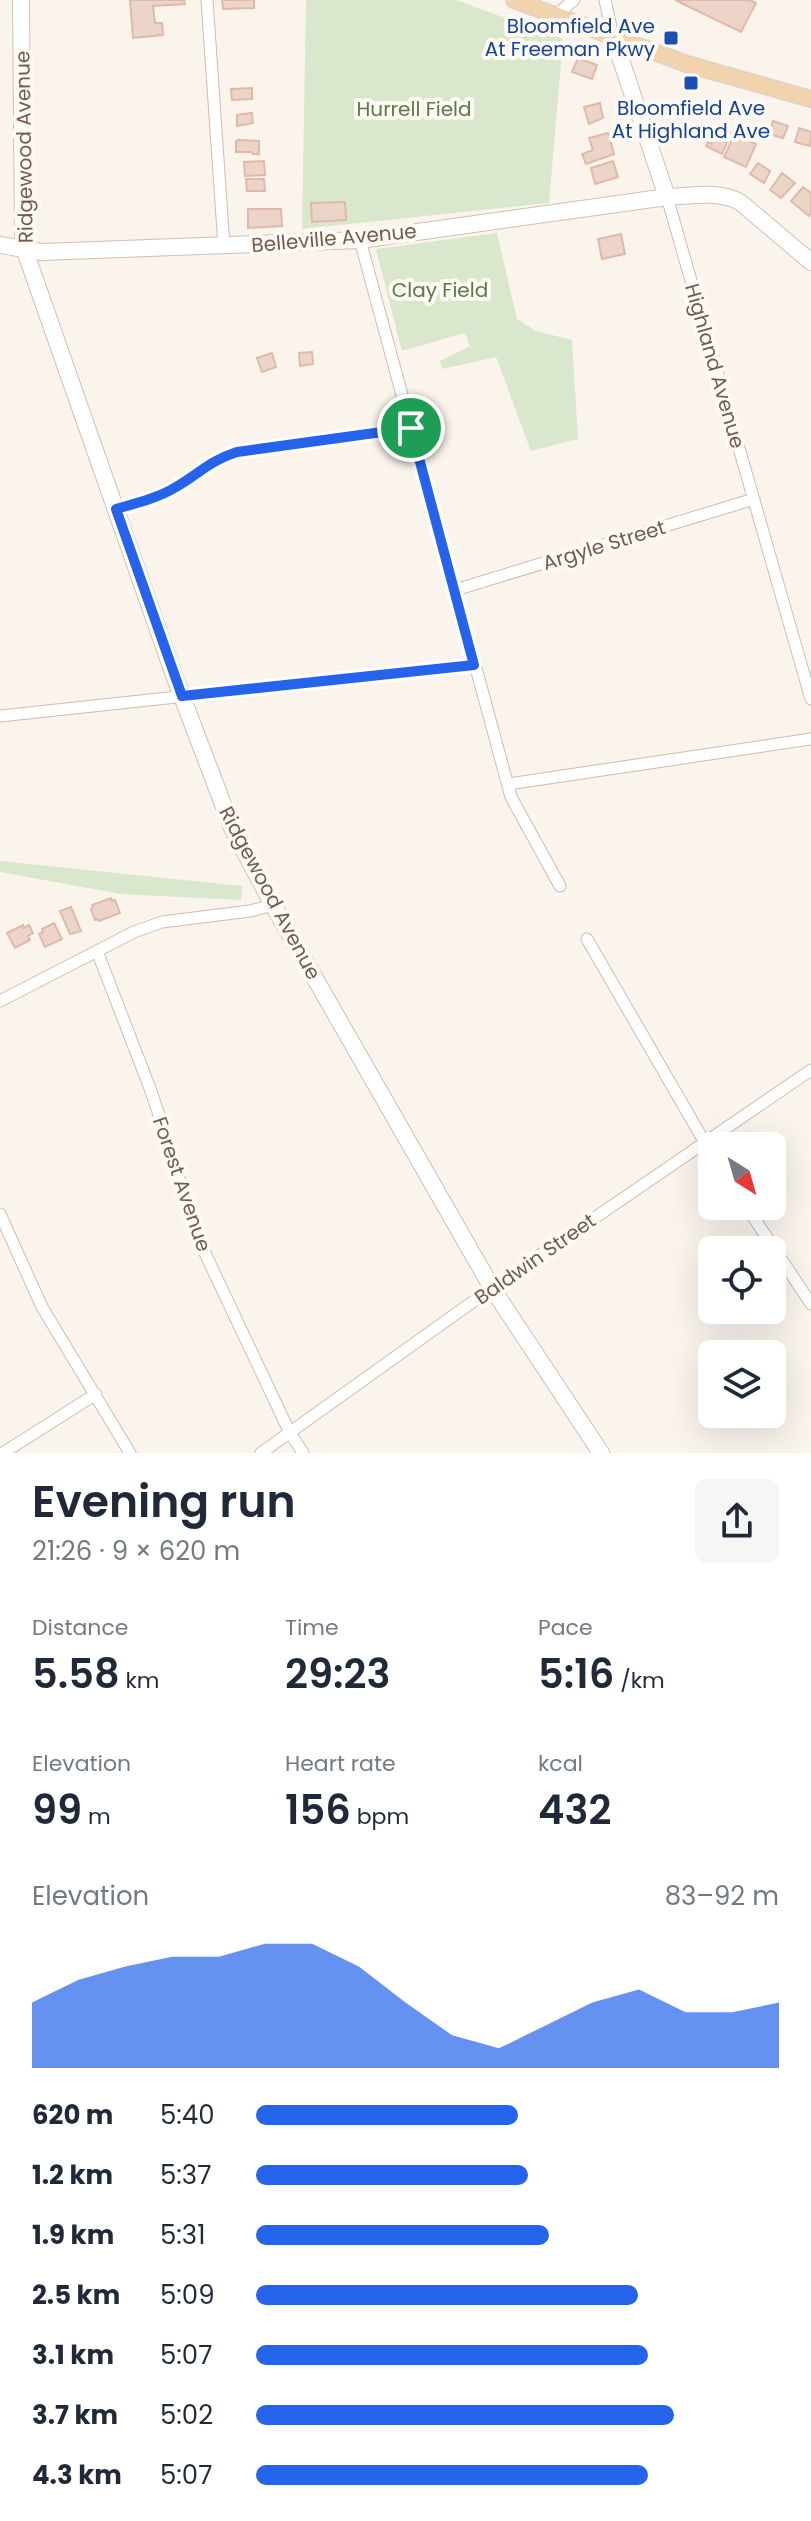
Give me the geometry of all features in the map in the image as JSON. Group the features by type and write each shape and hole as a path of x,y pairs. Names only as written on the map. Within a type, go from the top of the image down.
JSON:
{"main road":[{"path":"514,0 699,68 811,99"}],"street":[{"name":"Ridgewood Avenue","path":"21,0 25,251 225,811 271,900 492,1288 601,1453"},
{"path":"207,0 224,246"},
{"path":"556,15 574,0"},
{"path":"605,0 613,36"},
{"name":"Highland Avenue","path":"613,36 667,197 811,699"},
{"name":"Belleville Avenue","path":"0,245 25,251 360,240 667,197 728,196 740,202 811,262"},
{"path":"360,240 511,797 560,886"},
{"path":"116,509 164,493 215,459 237,452 411,428"},
{"name":"Argyle Street","path":"455,590 754,499"},
{"path":"0,716 474,665"},
{"path":"508,784 811,739"},
{"path":"0,1001 134,932 162,922 250,911 271,900"},
{"path":"587,939 698,1133"},
{"name":"Forest Avenue","path":"97,951 155,1105 195,1232 291,1434 303,1453"},
{"name":"Baldwin Street","path":"720,1132 811,1070"},
{"name":"Baldwin Street","path":"261,1453 492,1288 698,1147"},
{"path":"0,1214 42,1307 130,1453"},
{"path":"755,1220 811,1304"},
{"path":"3,1453 96,1394"}],"green space":[{"name":"Hurrell Field","path":"306,0 456,0 563,39 549,203 302,229"},
{"name":"Clay Field","path":"497,233 517,319 536,331 572,340 578,439 531,451 496,357 442,369 440,361 470,346 465,333 402,351 376,249"},
{"path":"0,861 242,886 241,900 121,894 0,872"}],"building":[{"path":"130,0 184,0 185,4 153,6 155,23 162,23 163,35 133,38"},
{"path":"222,0 254,0 254,8 223,9"},
{"path":"675,0 750,0 756,3 741,32"},
{"path":"578,58 597,65 592,79 572,72"},
{"path":"252,88 252,99 232,100 231,89"},
{"path":"600,103 603,118 589,124 584,107"},
{"path":"252,113 253,123 237,126 237,115"},
{"path":"773,121 788,126 783,138 769,134"},
{"path":"723,127 731,133 722,154 706,146"},
{"path":"799,128 811,132 810,146 795,142"},
{"path":"608,133 614,154 586,164 582,154 593,150 589,138"},
{"path":"734,135 756,144 746,167 724,157"},
{"path":"238,140 259,141 259,154 236,152"},
{"path":"264,161 265,175 245,176 244,162"},
{"path":"613,161 618,177 595,184 591,168"},
{"path":"758,163 770,171 764,183 750,174"},
{"path":"782,173 795,183 781,198 770,190"},
{"path":"246,179 264,179 265,191 247,191"},
{"path":"803,187 811,193 809,216 791,201"},
{"path":"345,202 346,220 312,222 311,203"},
{"path":"248,209 281,209 282,226 248,228"},
{"path":"621,234 625,254 602,259 598,239"},
{"path":"312,352 313,364 300,366 299,353"},
{"path":"272,353 276,367 262,372 257,358"},
{"path":"111,898 115,900 120,913 95,920 92,905"},
{"path":"71,907 81,931 70,934 60,911"},
{"path":"54,923 62,939 45,947 39,934"},
{"path":"23,925 24,928 29,925 33,933 28,936 30,940 15,948 7,933"}],"place":[{"name":"Bloomfield Ave At Freeman Pkwy","path":"671,38"},
{"name":"Bloomfield Ave At Highland Ave","path":"691,83"}],"route":[{"path":"411,428 474,665 182,696 116,509 153,499 176,488 215,459 237,452 411,428"}]}
